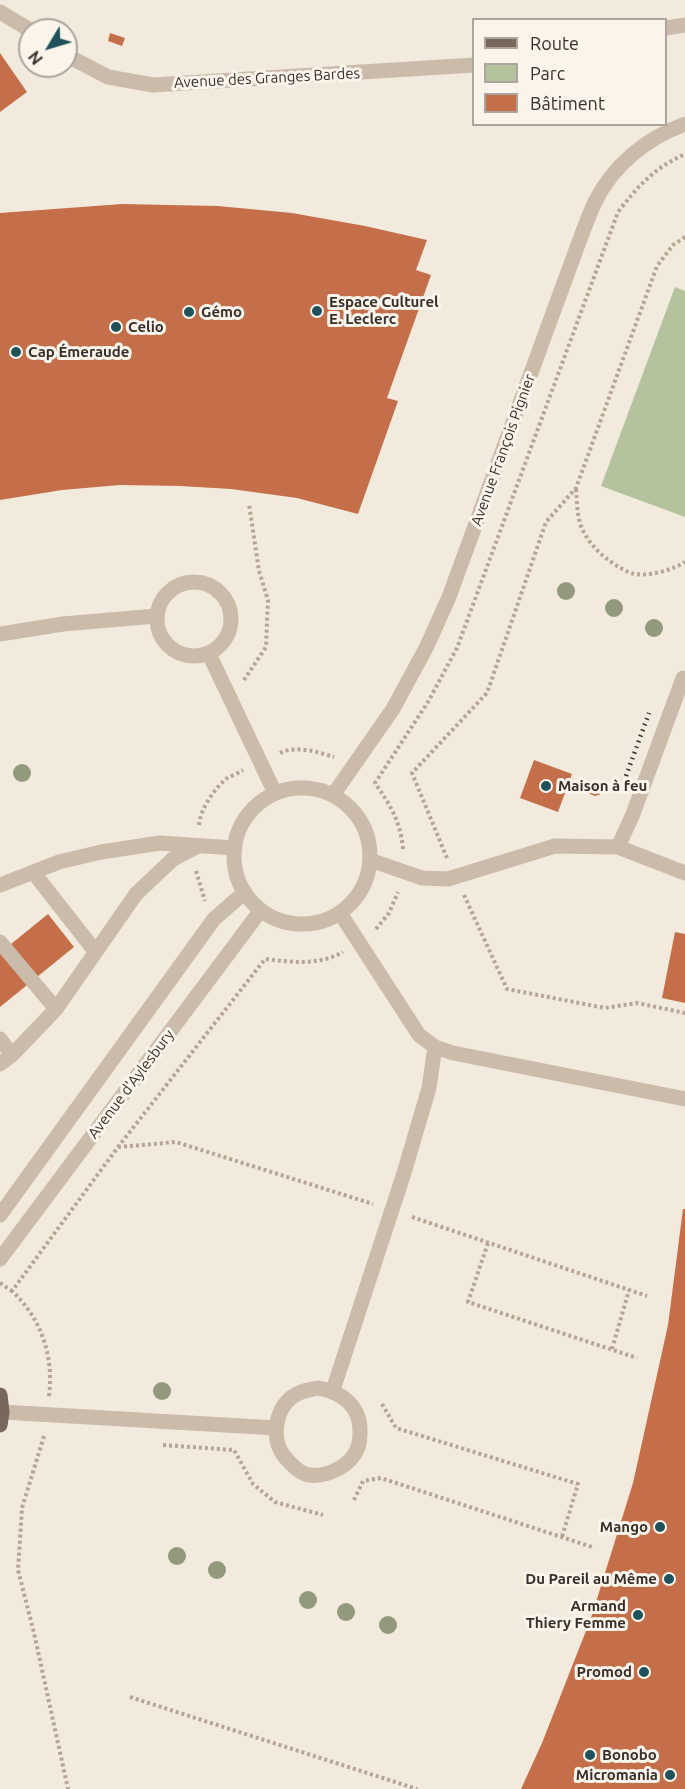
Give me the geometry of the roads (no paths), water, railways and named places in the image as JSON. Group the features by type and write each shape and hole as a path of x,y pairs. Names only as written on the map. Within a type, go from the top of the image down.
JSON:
{"main road":[{"path":"0,1395 1,1418"}],"street":[{"path":"0,12 18,23"},
{"path":"667,28 685,25"},
{"name":"Avenue des Granges Bardes","path":"78,61 108,77 153,85 472,65"},
{"name":"Avenue François Pignier","path":"333,795 393,709 428,646 449,597 596,200 618,167 638,149 665,131 685,124"},
{"path":"187,582 200,582 212,586 222,594 231,613 231,626 226,639 217,648 209,654 193,657 179,654 168,646 160,636 156,616 162,598 171,589 187,582"},
{"path":"0,634 63,624 156,616"},
{"path":"209,654 274,793"},
{"path":"618,847 633,814 683,678"},
{"path":"294,788 314,789 333,795 349,806 361,822 368,840 370,860 366,880 355,898 340,913 321,921 300,924 279,920 261,910 245,892 236,871 235,848 241,825 255,806 274,793 294,788"},
{"path":"0,885 59,861 101,852 160,843 235,848"},
{"path":"0,1039 6,1059 56,1009 136,894 173,859 198,846"},
{"path":"370,860 422,878 448,879 555,846 618,847 685,873"},
{"path":"33,872 95,951"},
{"path":"0,1215 214,919 245,892"},
{"name":"Avenue d'Aylesbury","path":"0,1258 261,910"},
{"path":"340,913 420,1035 435,1047 453,1053 685,1099"},
{"path":"0,942 56,1009"},
{"path":"333,1390 429,1088 435,1047"},
{"path":"318,1388 333,1390 345,1397 354,1407 361,1422 360,1442 354,1455 344,1466 330,1472 305,1474 282,1454 276,1440 276,1428 281,1410 290,1398 303,1391 318,1388"},
{"path":"1,1418 47,1414 276,1428"}],"railway":[{"path":"626,776 649,713"}],"place":[{"name":"Espace Culturel E. Leclerc","path":"317,311"},
{"name":"Gémo","path":"189,312"},
{"name":"Celio","path":"116,327"},
{"name":"Cap Émeraude","path":"16,352"},
{"name":"Maison à feu","path":"546,786"},
{"name":"Mango","path":"660,1527"},
{"name":"Du Pareil au Même","path":"669,1579"},
{"name":"Armand Thiery Femme","path":"638,1615"},
{"name":"Promod","path":"644,1672"},
{"name":"Bonobo","path":"590,1755"},
{"name":"Micromania","path":"670,1775"}]}
